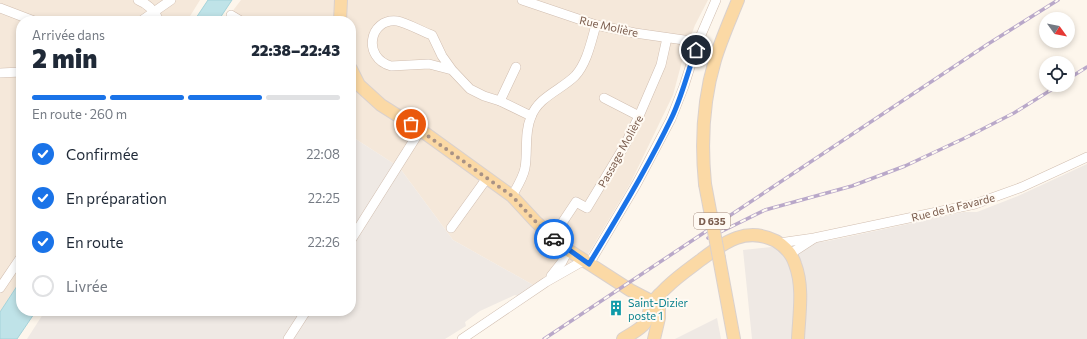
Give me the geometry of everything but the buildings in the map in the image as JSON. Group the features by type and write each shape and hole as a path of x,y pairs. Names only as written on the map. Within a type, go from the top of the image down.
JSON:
{"main road":[{"path":"340,16 341,0"},
{"name":"D 635","path":"735,338 706,184 703,144 708,86 717,53 738,0"},
{"path":"356,86 381,105 422,131 512,196 552,238 586,263 640,296 656,299"},
{"path":"623,339 646,322 656,299 688,269 720,245 741,236 751,235 766,237 779,243 790,254 795,262 799,282 798,339"},
{"path":"654,339 659,318 656,299"}],"street":[{"path":"138,0 145,3 155,12 157,16"},
{"path":"149,16 171,0"},
{"name":"Rue Molière","path":"522,0 596,25 636,33 698,42"},
{"path":"462,339 546,282 586,263 636,185 671,119 684,86 698,42 715,0"},
{"path":"0,8 21,16"},
{"path":"452,70 429,64 391,66 386,64 374,54 372,46 375,32 383,24 398,21 432,35 442,56 452,70 470,89 531,116"},
{"path":"512,196 525,169 528,129 531,116 547,97 576,75 585,60 596,25"},
{"name":"Passage Molière","path":"552,238 576,202 587,208 625,145 640,116 661,65 667,38"},
{"path":"500,101 516,67"},
{"path":"0,74 16,72"},
{"path":"604,98 640,116"},
{"path":"356,232 416,137"},
{"name":"Rue de la Favarde","path":"779,243 814,238 975,204 1022,187 1087,157"},
{"path":"451,228 488,178"},
{"name":"Rue de la Favarde","path":"790,254 814,238"},
{"path":"546,282 562,262 568,250"},
{"path":"0,288 16,264"},
{"path":"288,339 303,316"}],"shaded area":[{"path":"0,0 200,0 190,16 16,16 16,288 0,312"},
{"path":"241,0 708,0 695,25 684,54 673,95 630,184 587,256 535,286 453,240 399,167 356,139 356,16 229,16"},
{"path":"356,139 399,167 453,240 535,286 520,297 515,295 480,311 465,322 466,326 445,339 27,339 42,316 356,316"},
{"path":"1087,164 1087,339 752,339 743,250 828,241 964,212 977,212 1018,196"},
{"path":"717,318 721,339 675,339"}],"water":[{"path":"208,0 232,0 221,16 197,16"},
{"path":"16,288 16,316 33,316 17,339 0,339 0,312"}],"railway":[{"path":"544,339 988,44 1058,0"},
{"path":"1075,75 1087,67"},
{"path":"708,238 765,210 852,186 905,166 1014,113 1048,92"}],"way so far":[{"path":"411,124 512,196 554,239"}],"place":[{"name":"Saint-Dizier poste 1","path":"616,308"}],"route":[{"path":"554,239 589,264 636,185 671,119 680,99 696,50"}]}
